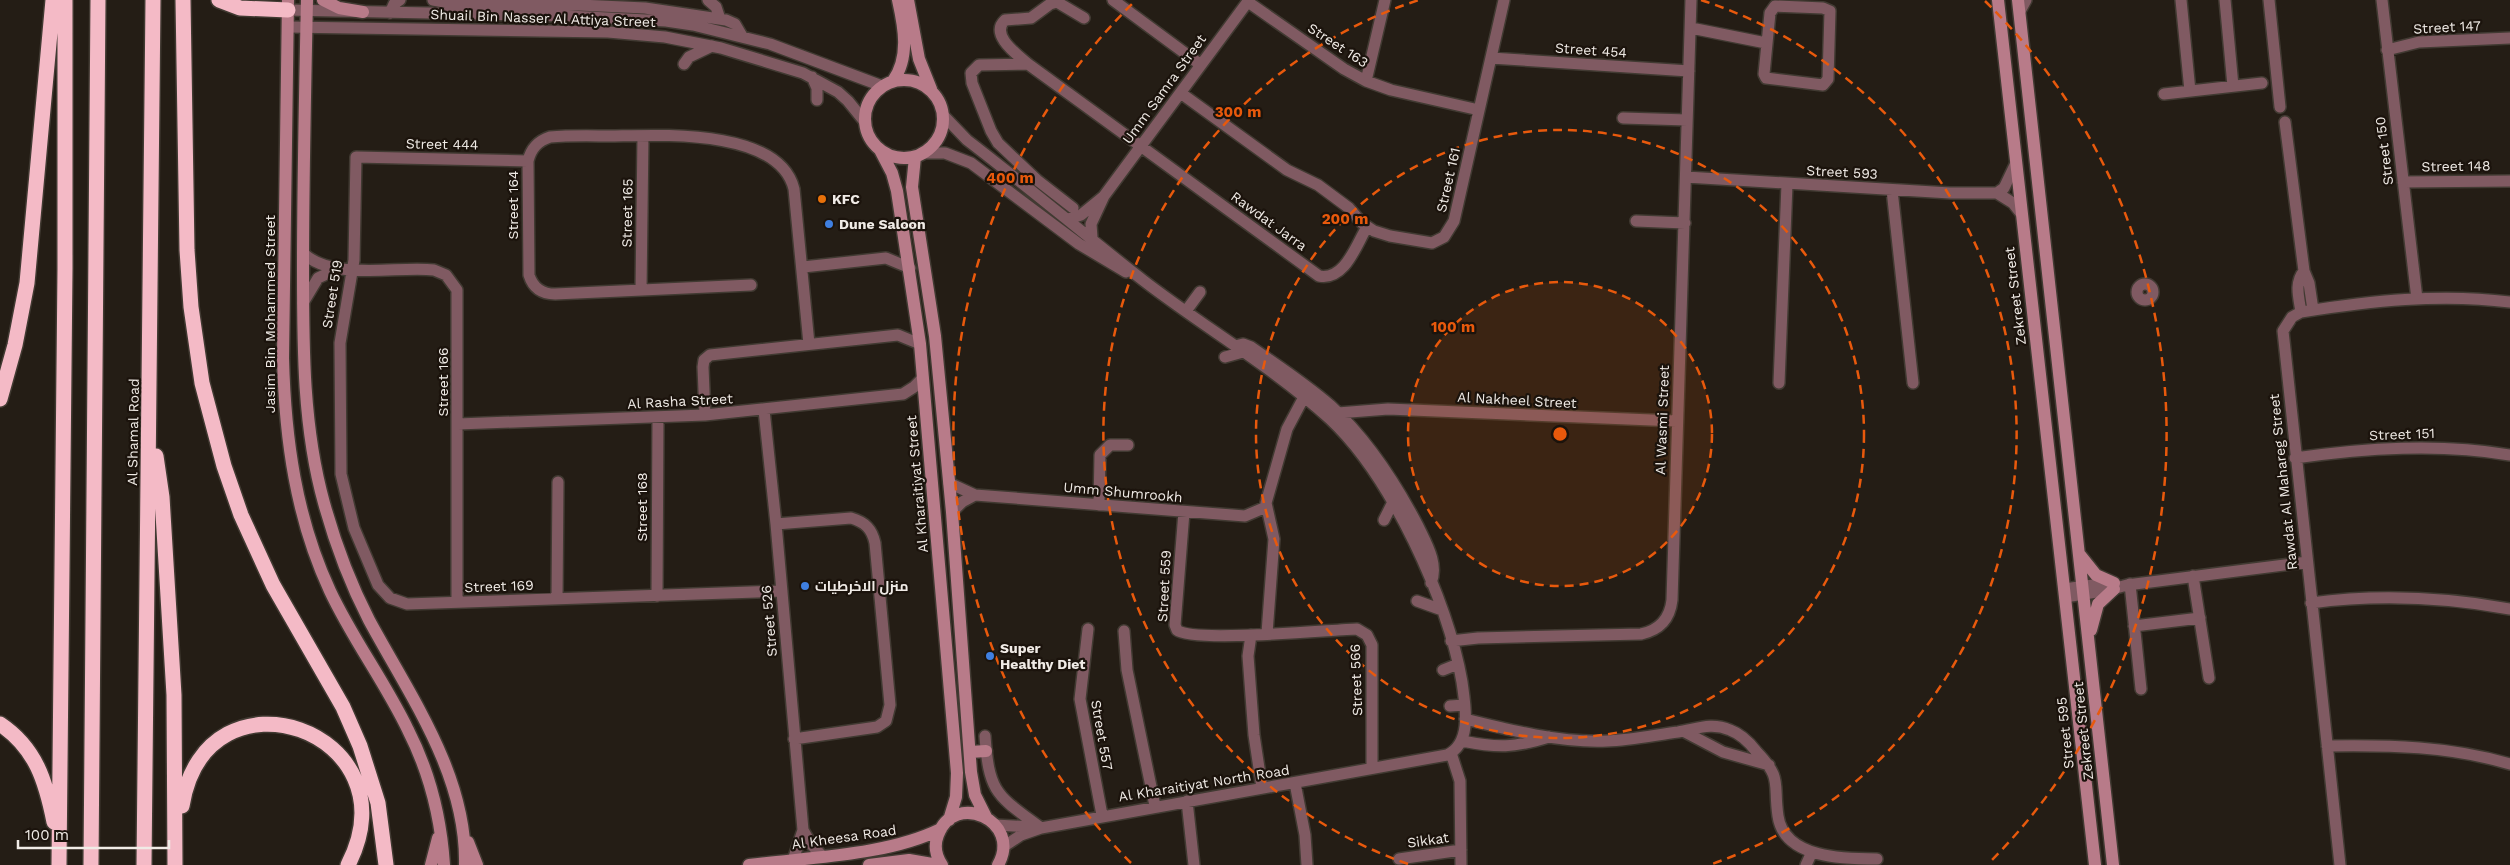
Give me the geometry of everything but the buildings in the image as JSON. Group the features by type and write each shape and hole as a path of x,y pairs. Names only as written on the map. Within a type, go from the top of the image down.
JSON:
{"highway":[{"path":"0,399 15,345 27,283 53,0"},
{"path":"59,858 65,298 65,0"},
{"path":"91,865 98,0"},
{"name":"Al Shamal Road","path":"144,865 150,439 153,0"},
{"path":"183,0 187,250 196,344 202,383 224,466 241,515 273,585 343,707 360,746 378,803 386,865"},
{"path":"219,0 240,8 288,5"},
{"path":"150,439 158,462 162,497 174,695 176,865"},
{"path":"176,842 184,795 190,774 208,748 228,734 253,726 272,723 297,727 320,738 340,755 354,778 361,798 362,816 356,850 348,865"},
{"path":"0,724 15,735 34,758 44,781 59,858"}],"street":[{"path":"323,0 339,8 364,12"},
{"path":"390,12 394,4 400,0"},
{"path":"433,0 446,3 580,2 645,8 720,19 735,24 742,36"},
{"path":"708,0 716,7 720,19"},
{"path":"898,0 903,25 904,51 900,70 870,99 865,110 868,134 880,150 897,158 945,153 971,163 1087,250 1143,280"},
{"path":"908,0 919,59 932,91 940,103 944,116 938,140 920,155 912,187 935,336 952,512 973,787 991,821 1001,835 1003,847 998,865"},
{"path":"1113,0 1201,65"},
{"path":"1366,81 1385,0"},
{"name":"Street 161","path":"1182,94 1287,170 1318,185 1349,208 1367,227 1390,236 1426,244 1439,241 1449,233 1454,221 1504,0"},
{"name":"Al Wasmi Street","path":"1451,641 1478,638 1641,634 1653,630 1663,623 1670,612 1672,600 1676,421 1692,0"},
{"name":"Zekreet Street","path":"1998,0 2020,212 2064,593"},
{"path":"2181,0 2190,91"},
{"path":"2225,0 2233,86"},
{"path":"2269,0 2280,107"},
{"name":"Street 150","path":"2382,0 2417,299"},
{"name":"Umm Samra Street","path":"1092,238 1091,224 1104,196 1182,94 1248,1"},
{"name":"Street 163","path":"1248,1 1344,70 1366,81 1391,90 1479,110"},
{"name":"Rawdat Jarra","path":"1084,18 1057,2 1050,4 1031,18 1009,19 1003,22 1000,28 1004,40 1028,64 1319,276 1332,276 1342,269 1367,227"},
{"name":"Zekreet Street","path":"2021,4 2113,865"},
{"name":"Shuail Bin Nasser Al Attiya Street","path":"288,5 364,12 639,19 693,25 742,36 887,83"},
{"name":"Jasim Bin Mohammed Street","path":"288,5 284,377 287,432 295,485 313,549 329,590 355,639 397,709 419,755 435,803 444,865"},
{"path":"307,6 303,303 308,425 317,476 330,525 358,596 428,725 439,750 455,797 462,829 465,865"},
{"path":"1775,6 1828,10 1832,16 1828,81 1823,85 1768,80 1764,74 1766,43 1770,13 1775,6"},
{"name":"Shuail Bin Nasser Al Attiya Street","path":"288,27 608,32 665,38 712,46 812,77 838,92 865,122"},
{"path":"1691,28 1766,43"},
{"name":"Street 147","path":"2388,50 2419,42 2510,38"},
{"path":"684,64 689,57 712,46"},
{"name":"Street 454","path":"1491,58 1690,71"},
{"path":"1028,64 984,63 974,68 971,72 972,83 990,131 1008,154 1051,199 1068,220 1143,280 1348,430 1387,471 1414,520 1434,563 1431,583"},
{"path":"812,77 817,88 817,100"},
{"path":"887,83 914,80 932,91"},
{"path":"2164,94 2262,83"},
{"path":"944,116 967,140 1000,165 1051,199 1074,208"},
{"path":"1623,118 1687,120"},
{"path":"2285,122 2304,271 2309,283 2307,311 2365,302 2417,299 2481,299 2510,302"},
{"name":"Street 165","path":"641,290 643,136"},
{"name":"Street 164","path":"751,285 550,294 540,291 533,284 529,275 528,161 531,151 537,144 550,137 702,137 761,153 777,162 788,174 794,189 809,344"},
{"name":"Al Kharaitiyat Street","path":"880,150 895,182 910,268 926,405 957,781 956,797 936,846 942,865"},
{"path":"1000,165 1008,154"},
{"name":"Street 444","path":"356,157 528,161"},
{"name":"Street 519","path":"339,436 341,333 353,269 356,157"},
{"path":"2015,165 2004,188 1997,193 2014,204 2020,212"},
{"name":"Street 593","path":"1686,177 1892,190 1997,193"},
{"name":"Street 148","path":"2403,182 2510,181"},
{"path":"1779,383 1787,184"},
{"path":"1892,190 1913,383"},
{"name":"Umm Samra Street","path":"1068,220 1081,215 1104,196"},
{"path":"1636,221 1685,223"},
{"path":"803,267 886,258 899,249 905,241"},
{"name":"Street 166","path":"303,253 321,265 337,269 434,270 446,275 454,284 458,296 457,602"},
{"path":"886,258 910,268"},
{"path":"303,303 318,278 337,269"},
{"path":"1186,311 1200,292"},
{"name":"Rawdat Al Mahareg Street","path":"2307,311 2288,321 2282,336 2340,865"},
{"path":"898,335 917,319"},
{"path":"705,415 703,367 706,357 713,354 898,335 920,344"},
{"path":"1225,357 1239,349 1243,344 1251,347 1309,388 1338,413 1393,502 1442,610 1458,664 1465,719 1462,741 1451,753 1372,767"},
{"path":"903,394 923,378"},
{"path":"903,394 926,405"},
{"name":"Al Rasha Street","path":"458,424 705,415 903,394"},
{"path":"1267,633 1274,539 1266,507 1287,429 1304,397"},
{"name":"Al Nakheel Street","path":"1338,413 1357,413 1388,409 1676,421"},
{"name":"Street 526","path":"764,410 776,524 802,830 793,860"},
{"path":"1348,430 1357,413"},
{"name":"Street 168","path":"657,596 658,418"},
{"name":"Street 169","path":"339,436 341,474 348,511 360,546 381,590 390,598 407,604 782,592"},
{"path":"1099,505 1100,454 1110,445 1128,445"},
{"name":"Street 151","path":"2295,458 2351,451 2411,448 2470,449 2510,455"},
{"path":"557,599 558,482"},
{"name":"Umm Shumrookh","path":"949,483 975,495 1184,512 1245,516 1266,507"},
{"path":"952,512 962,502 975,495"},
{"path":"1384,520 1393,502"},
{"name":"Street 559","path":"1184,512 1176,628 1184,634 1251,635 1267,633"},
{"path":"776,524 851,518 863,522 871,531 875,543 890,705 888,716 877,727 794,738"},
{"path":"2079,554 2096,575 2114,586"},
{"path":"938,561 955,560"},
{"path":"2064,593 2307,562"},
{"path":"2193,576 2209,678"},
{"path":"2128,584 2141,689"},
{"path":"2088,643 2098,604 2114,586"},
{"name":"Street 595","path":"2064,593 2095,865"},
{"path":"2311,603 2405,597 2454,600 2510,609"},
{"path":"1417,601 1442,610"},
{"path":"2134,626 2200,618"},
{"path":"944,626 949,629 960,625"},
{"name":"Street 557","path":"1088,629 1080,699 1102,815"},
{"name":"Street 566","path":"1267,633 1357,629 1369,638 1372,645 1372,767"},
{"path":"1124,631 1127,670 1155,806"},
{"path":"1251,635 1248,656 1254,735 1262,788"},
{"path":"947,660 950,654 956,654 963,658"},
{"path":"1443,670 1458,664"},
{"path":"1450,706 1464,705"},
{"path":"1465,719 1550,736 1606,741 1683,731 1704,726 1731,730 1745,738 1769,765 1777,781 1780,825 1793,840 1812,852 1834,858 1877,859"},
{"path":"1683,731 1723,752 1769,765"},
{"path":"985,736 990,777 996,791 1041,828"},
{"path":"1462,741 1497,748 1524,744 1550,736"},
{"path":"2327,746 2387,746 2436,749 2510,764"},
{"path":"970,752 986,750"},
{"path":"1451,753 1460,781 1461,865"},
{"name":"Al Kharaitiyat North Road","path":"1003,847 1021,835 1041,828 1102,815 1295,783 1372,767"},
{"path":"1295,783 1302,820 1307,865"},
{"path":"1187,801 1194,865"},
{"name":"Al Kheesa Road","path":"749,865 889,848 916,840 967,813 991,821"},
{"name":"Al Kharaitiyat North Road","path":"991,821 1041,828"},
{"path":"431,865 440,828"},
{"path":"462,829 477,865"},
{"path":"802,830 822,856"},
{"name":"Sikkat","path":"1399,859 1461,850"},
{"path":"1806,865 1812,852"},
{"path":"868,865 909,860 938,865"}],"place":[{"name":"KFC","path":"822,199"},
{"name":"Dune Saloon","path":"829,224"},
{"name":"منزل الاخرطيات","path":"805,586"},
{"name":"Super Healthy Diet","path":"990,656"}]}
